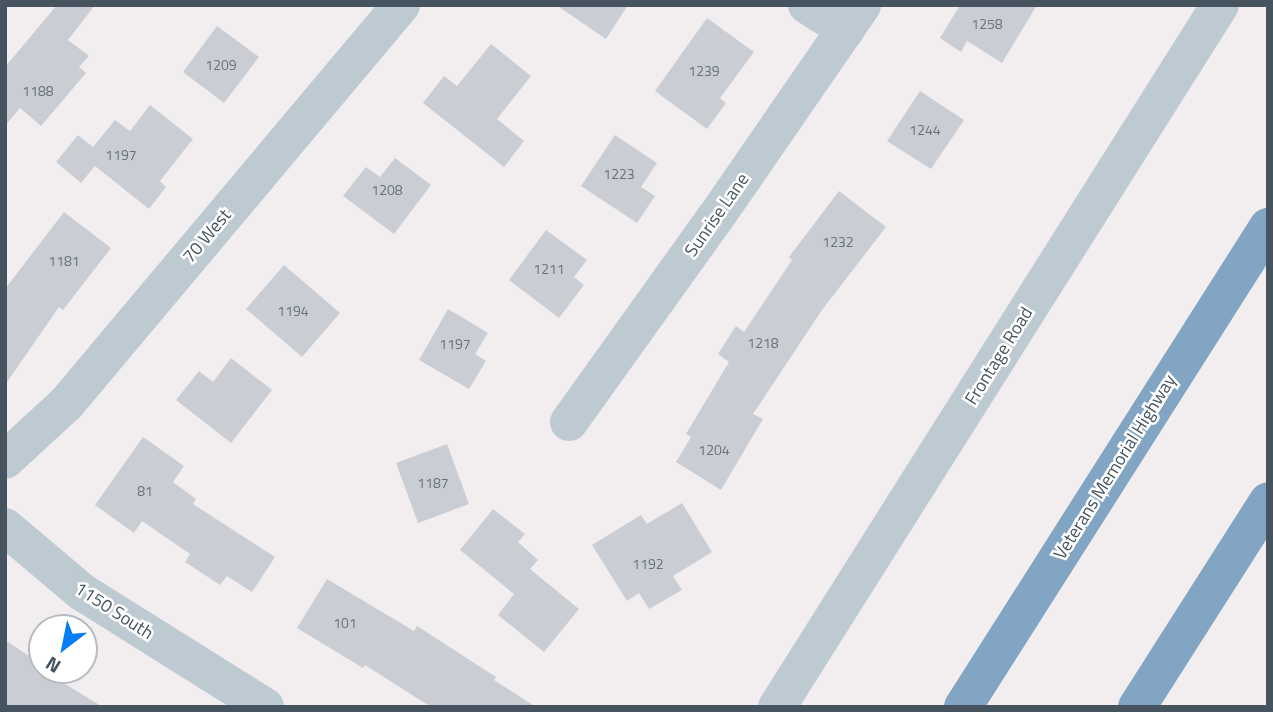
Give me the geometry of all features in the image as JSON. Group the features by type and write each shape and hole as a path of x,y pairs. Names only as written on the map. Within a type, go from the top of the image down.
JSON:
{"highway":[{"name":"Veterans Memorial Highway","path":"963,707 1268,227"},
{"path":"1137,707 1268,501"}],"street":[{"name":"70 West","path":"5,460 66,404 401,5"},
{"path":"807,5 854,18"},
{"name":"Frontage Road","path":"777,707 1220,5"},
{"name":"Sunrise Lane","path":"569,422 854,18"},
{"name":"1150 South","path":"5,527 82,592 265,707"}],"building":[{"path":"57,5 95,5 68,40 89,56 79,67 86,73 41,126 20,108 5,126 5,67"},
{"path":"556,5 628,5 606,39"},
{"path":"960,5 1037,5 1002,63 967,41 961,52 940,38"},
{"path":"707,18 754,52 720,98 726,103 707,129 655,91"},
{"path":"217,26 259,57 224,103 183,72"},
{"path":"491,44 531,76 497,119 524,141 504,167 423,103 444,76 457,86"},
{"path":"920,91 964,120 931,169 887,141"},
{"path":"150,105 193,139 160,181 166,187 149,209 95,166 81,183 56,162 78,135 93,147 115,120 130,131"},
{"path":"615,135 657,163 641,187 655,196 637,223 581,186"},
{"path":"395,158 431,185 394,234 343,196 366,167 380,177"},
{"path":"839,191 886,227 822,310 753,414 763,419 721,490 676,462 691,437 686,434 729,362 718,354 736,326 744,332 792,260 789,257"},
{"path":"64,212 111,248 63,310 59,307 5,385 5,289"},
{"path":"546,230 587,260 574,277 584,285 559,318 509,280"},
{"path":"284,265 340,313 302,357 246,309"},
{"path":"448,309 488,333 475,354 486,361 469,389 419,360"},
{"path":"231,358 272,390 231,443 176,400 199,371 213,382"},
{"path":"143,437 184,466 173,482 196,499 193,504 275,557 252,592 227,576 220,585 185,562 190,554 142,521 134,533 95,505"},
{"path":"447,444 469,504 418,523 396,463"},
{"path":"682,503 712,552 673,576 682,590 649,609 639,593 627,601 592,545 641,515 647,524"},
{"path":"493,509 525,534 518,542 538,560 530,569 579,609 544,652 498,615 514,594 460,550"},
{"path":"327,579 414,631 417,626 496,677 494,680 536,707 431,707 365,665 363,668 297,628"},
{"path":"5,640 28,655 28,684 65,684 103,707 5,707"}]}
